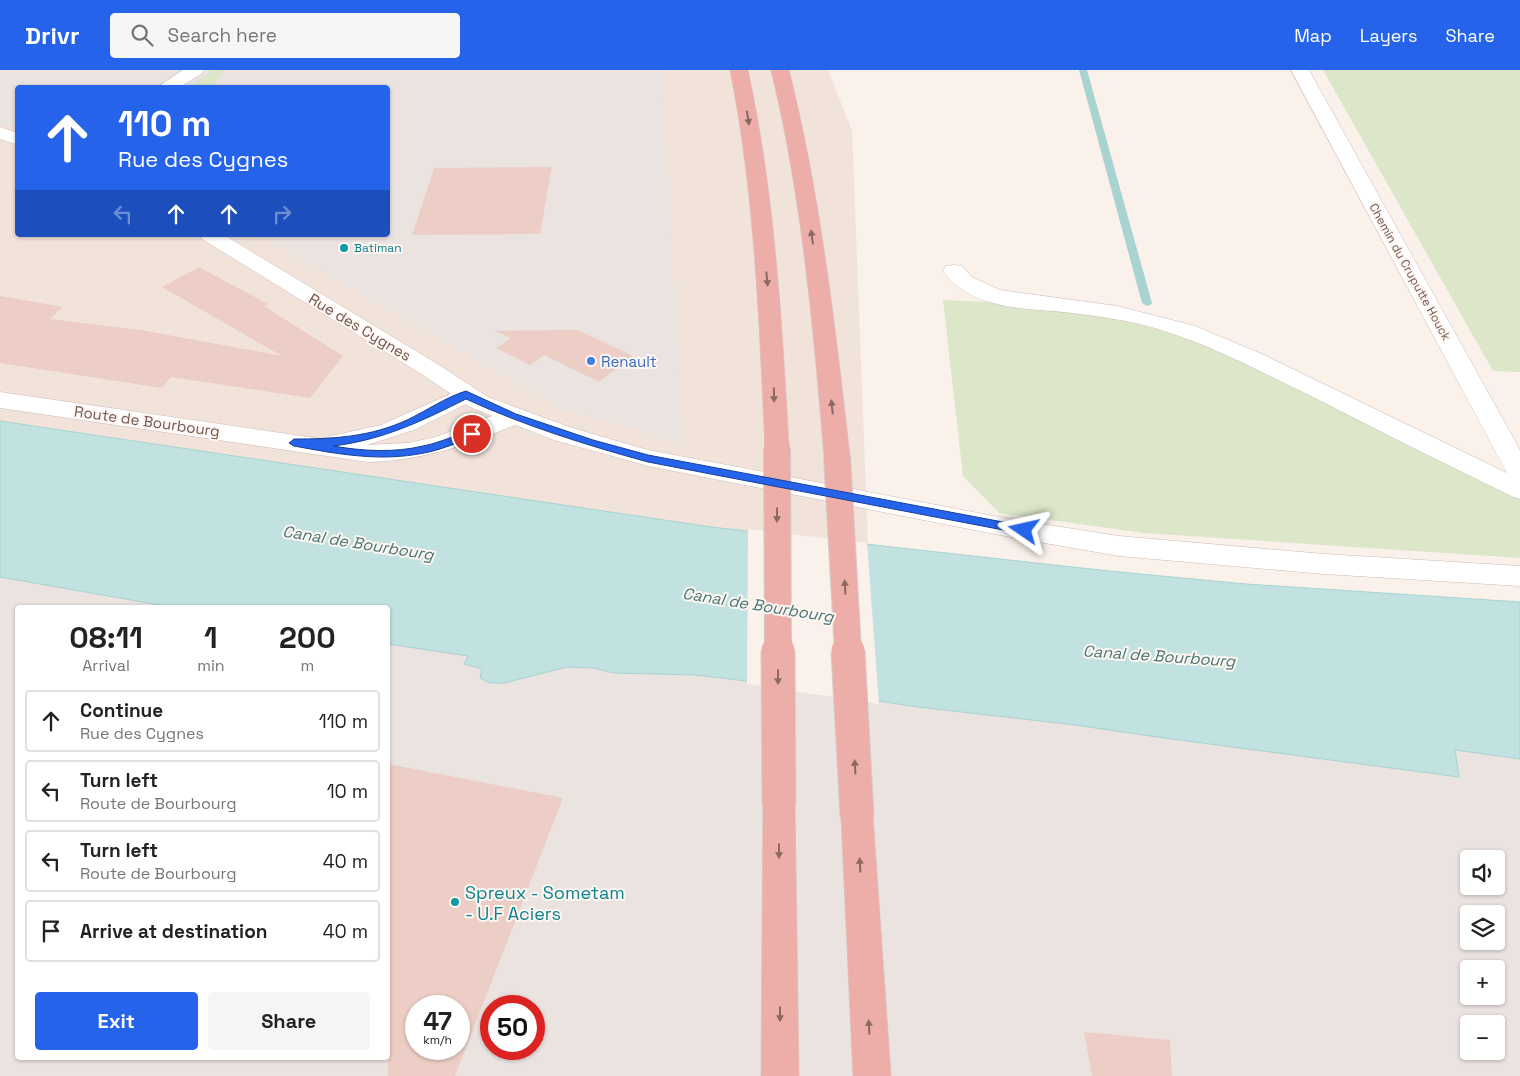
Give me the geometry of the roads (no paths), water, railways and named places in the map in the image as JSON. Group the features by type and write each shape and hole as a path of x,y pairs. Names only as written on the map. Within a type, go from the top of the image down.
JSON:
{"highway":[{"path":"739,70 751,132 761,208 772,341 777,448 780,1076"},
{"path":"780,70 797,146 809,220 828,360 837,456 872,1076"}],"street":[{"path":"170,85 195,70"},
{"name":"Chemin du Cruputte Houck","path":"1300,70 1520,473"},
{"name":"Rue des Cygnes","path":"211,237 431,370 466,395 512,416 590,442 679,465 1090,542 1146,550 1520,576"},
{"path":"954,271 967,285 990,294 1018,300 1099,310 1143,318 1208,340 1264,364 1520,490"},
{"name":"Route de Bourbourg","path":"294,443 333,443 366,438 409,423 466,395"},
{"name":"Route de Bourbourg","path":"0,400 351,453 406,452 458,440 512,416"}],"water":[{"name":"Canal de Bourbourg","path":"0,421 711,527 1109,571 1246,584 1520,602 1520,759 1455,750 1459,777 1075,725 918,707 696,675 613,673 594,668 567,667 504,683 490,683 480,678 482,669 464,664 468,656 390,644 390,605 160,605 0,577"}],"waterway":[{"path":"1083,70 1147,303"}],"place":[{"name":"Batiman","path":"344,248"},
{"name":"Renault","path":"591,361"},
{"name":"Spreux - Sometam - U.F Aciers","path":"455,902"}]}
